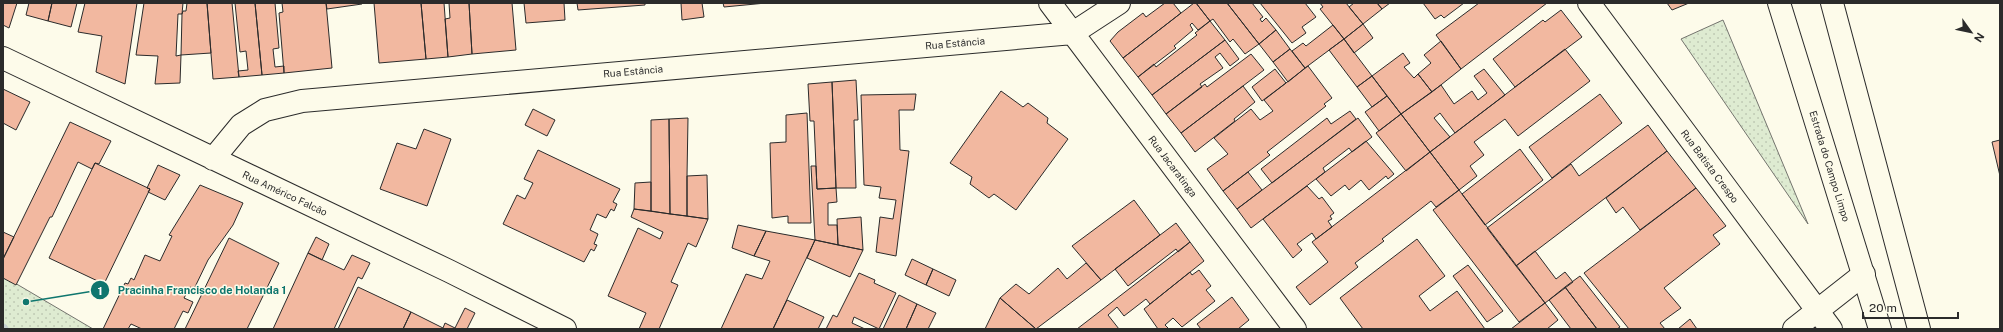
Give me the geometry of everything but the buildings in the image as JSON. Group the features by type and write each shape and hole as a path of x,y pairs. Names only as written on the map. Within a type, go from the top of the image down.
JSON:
{"street":[{"name":"Rua Jacaratinga","path":"1050,3 1295,329"},
{"path":"1073,33 1119,3"},
{"name":"Rua Batista Crespo","path":"1589,3 1831,329"},
{"name":"Estrada do Campo Limpo","path":"1779,3 1880,329"},
{"path":"1832,3 1919,329"},
{"name":"Rua Estância","path":"213,159 241,125 265,110 302,100 1073,33"},
{"name":"Rua Américo Falcão","path":"3,58 449,270 565,329"},
{"path":"1794,329 1864,274"}],"green space":[{"path":"1723,20 1808,224 1681,39"},
{"path":"3,276 93,329 3,329"}],"place":[{"name":"Pracinha Francisco de Holanda 1","path":"26,302"}]}
